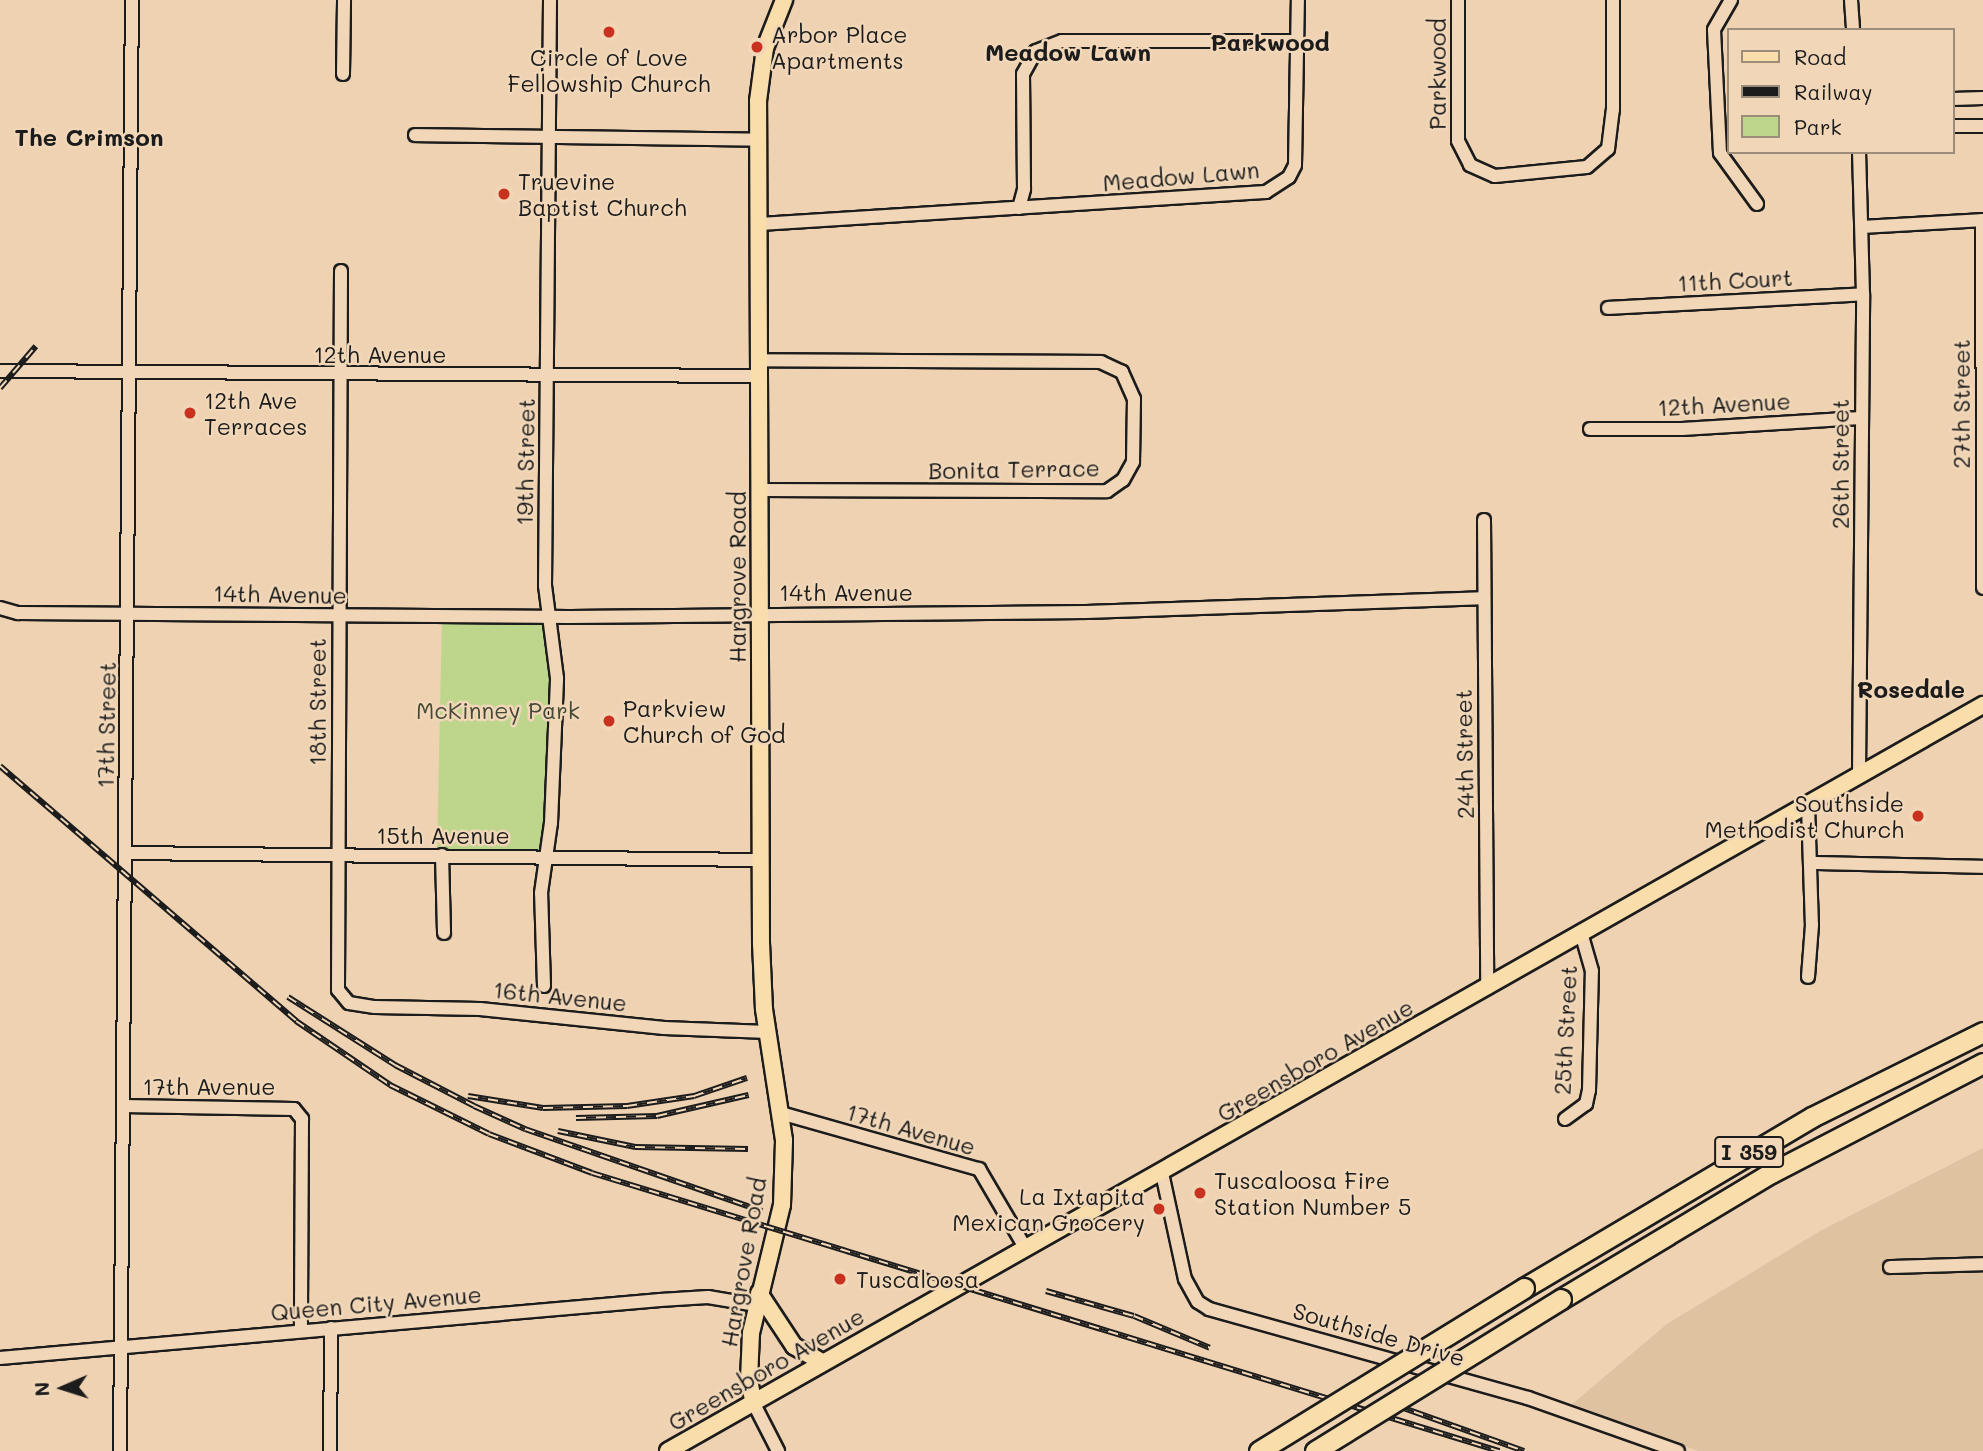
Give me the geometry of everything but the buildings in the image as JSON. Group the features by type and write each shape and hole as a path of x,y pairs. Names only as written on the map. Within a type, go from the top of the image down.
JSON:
{"highway":[{"name":"I 359","path":"1259,1451 1524,1288 1801,1123 1983,1032"},
{"name":"I 359","path":"1315,1451 1806,1153 1983,1063"}],"main road":[{"name":"Hargrove Road","path":"754,1404 749,1362 757,1299 782,1205 784,1114 768,1032 760,860 758,140 763,57 785,0"},
{"name":"Greensboro Avenue","path":"668,1451 1582,935 1983,705"},
{"path":"757,1299 794,1346 822,1362"}],"street":[{"name":"17th Street","path":"120,1451 132,0"},
{"path":"343,74 344,0"},
{"name":"19th Street","path":"544,986 541,893 547,857 556,691 551,616 545,586 550,0"},
{"name":"Meadow Lawn","path":"760,223 1253,195 1279,187 1295,164 1298,0"},
{"name":"Parkwood","path":"1458,0 1456,128 1462,154 1470,165 1495,176 1587,167 1608,149 1613,110 1613,0"},
{"path":"1731,0 1714,30 1720,153 1757,204"},
{"path":"1851,0 1853,28"},
{"path":"1019,208 1024,190 1023,74 1028,62 1042,47 1062,41 1297,41"},
{"path":"1715,88 1728,87"},
{"path":"1955,99 1983,98"},
{"path":"1955,126 1983,126"},
{"path":"415,135 758,140"},
{"name":"26th Street","path":"1859,154 1863,294 1859,775"},
{"path":"1863,227 1982,220"},
{"name":"27th Street","path":"1982,220 1983,588"},
{"name":"18th Street","path":"341,271 338,990 349,1003"},
{"name":"11th Court","path":"1608,308 1863,294"},
{"name":"Bonita Terrace","path":"760,368 1101,362 1122,372 1134,399 1133,462 1123,480 1107,491 760,490"},
{"name":"12th Avenue","path":"0,371 547,375 760,368"},
{"name":"12th Avenue","path":"1590,429 1682,429 1861,418"},
{"name":"24th Street","path":"1484,520 1487,988"},
{"name":"14th Avenue","path":"0,608 18,612 551,616 1085,612 1483,598"},
{"path":"1808,806 1812,863 1808,978"},
{"name":"15th Avenue","path":"126,853 760,860"},
{"path":"442,855 444,933"},
{"path":"1812,863 1983,867"},
{"name":"25th Street","path":"1565,1119 1586,1104 1589,1090 1592,971 1582,935"},
{"name":"16th Avenue","path":"349,1003 480,1009 664,1028 768,1032"},
{"name":"17th Avenue","path":"123,1106 294,1109 302,1119 301,1330"},
{"name":"17th Avenue","path":"784,1114 979,1170 1026,1249"},
{"name":"Southside Drive","path":"1162,1173 1185,1279 1198,1302 1209,1309 1528,1398 1678,1451"},
{"path":"1890,1267 1983,1264"},
{"name":"Queen City Avenue","path":"0,1358 708,1297 757,1299"},
{"path":"330,1451 331,1328"},
{"path":"754,1404 778,1451"}],"shaded area":[{"path":"1983,1148 1983,1451 1698,1451 1571,1405 1667,1324 1820,1231"}],"green space":[{"name":"McKinney Park","path":"442,615 551,616 555,639 547,857 437,855"}],"railway":[{"path":"0,388 36,346"},
{"path":"0,766 296,1021 390,1085 489,1134 592,1173 1499,1451"},
{"path":"288,997 395,1065 474,1106 525,1129 762,1211"},
{"path":"468,1096 543,1108 627,1106 694,1096 747,1078"},
{"path":"576,1118 657,1116 749,1095"},
{"path":"558,1131 635,1147 748,1149"},
{"path":"1046,1291 1134,1316 1210,1348"},
{"path":"1395,1405 1524,1451"}],"place":[{"name":"Circle of Love Fellowship Church","path":"609,32"},
{"name":"Arbor Place Apartments","path":"757,47"},
{"name":"Truevine Baptist Church","path":"504,194"},
{"name":"12th Ave Terraces","path":"190,413"},
{"name":"Parkview Church of God","path":"609,721"},
{"name":"Southside Methodist Church","path":"1918,816"},
{"name":"Tuscaloosa Fire Station Number 5","path":"1200,1193"},
{"name":"La Ixtapita Mexican Grocery","path":"1159,1209"},
{"name":"Tuscaloosa","path":"840,1279"}],"district":[{"name":"Parkwood","path":"1270,42"},
{"name":"Meadow Lawn","path":"1068,52"},
{"name":"The Crimson","path":"89,137"},
{"name":"Rosedale","path":"1911,689"}]}
